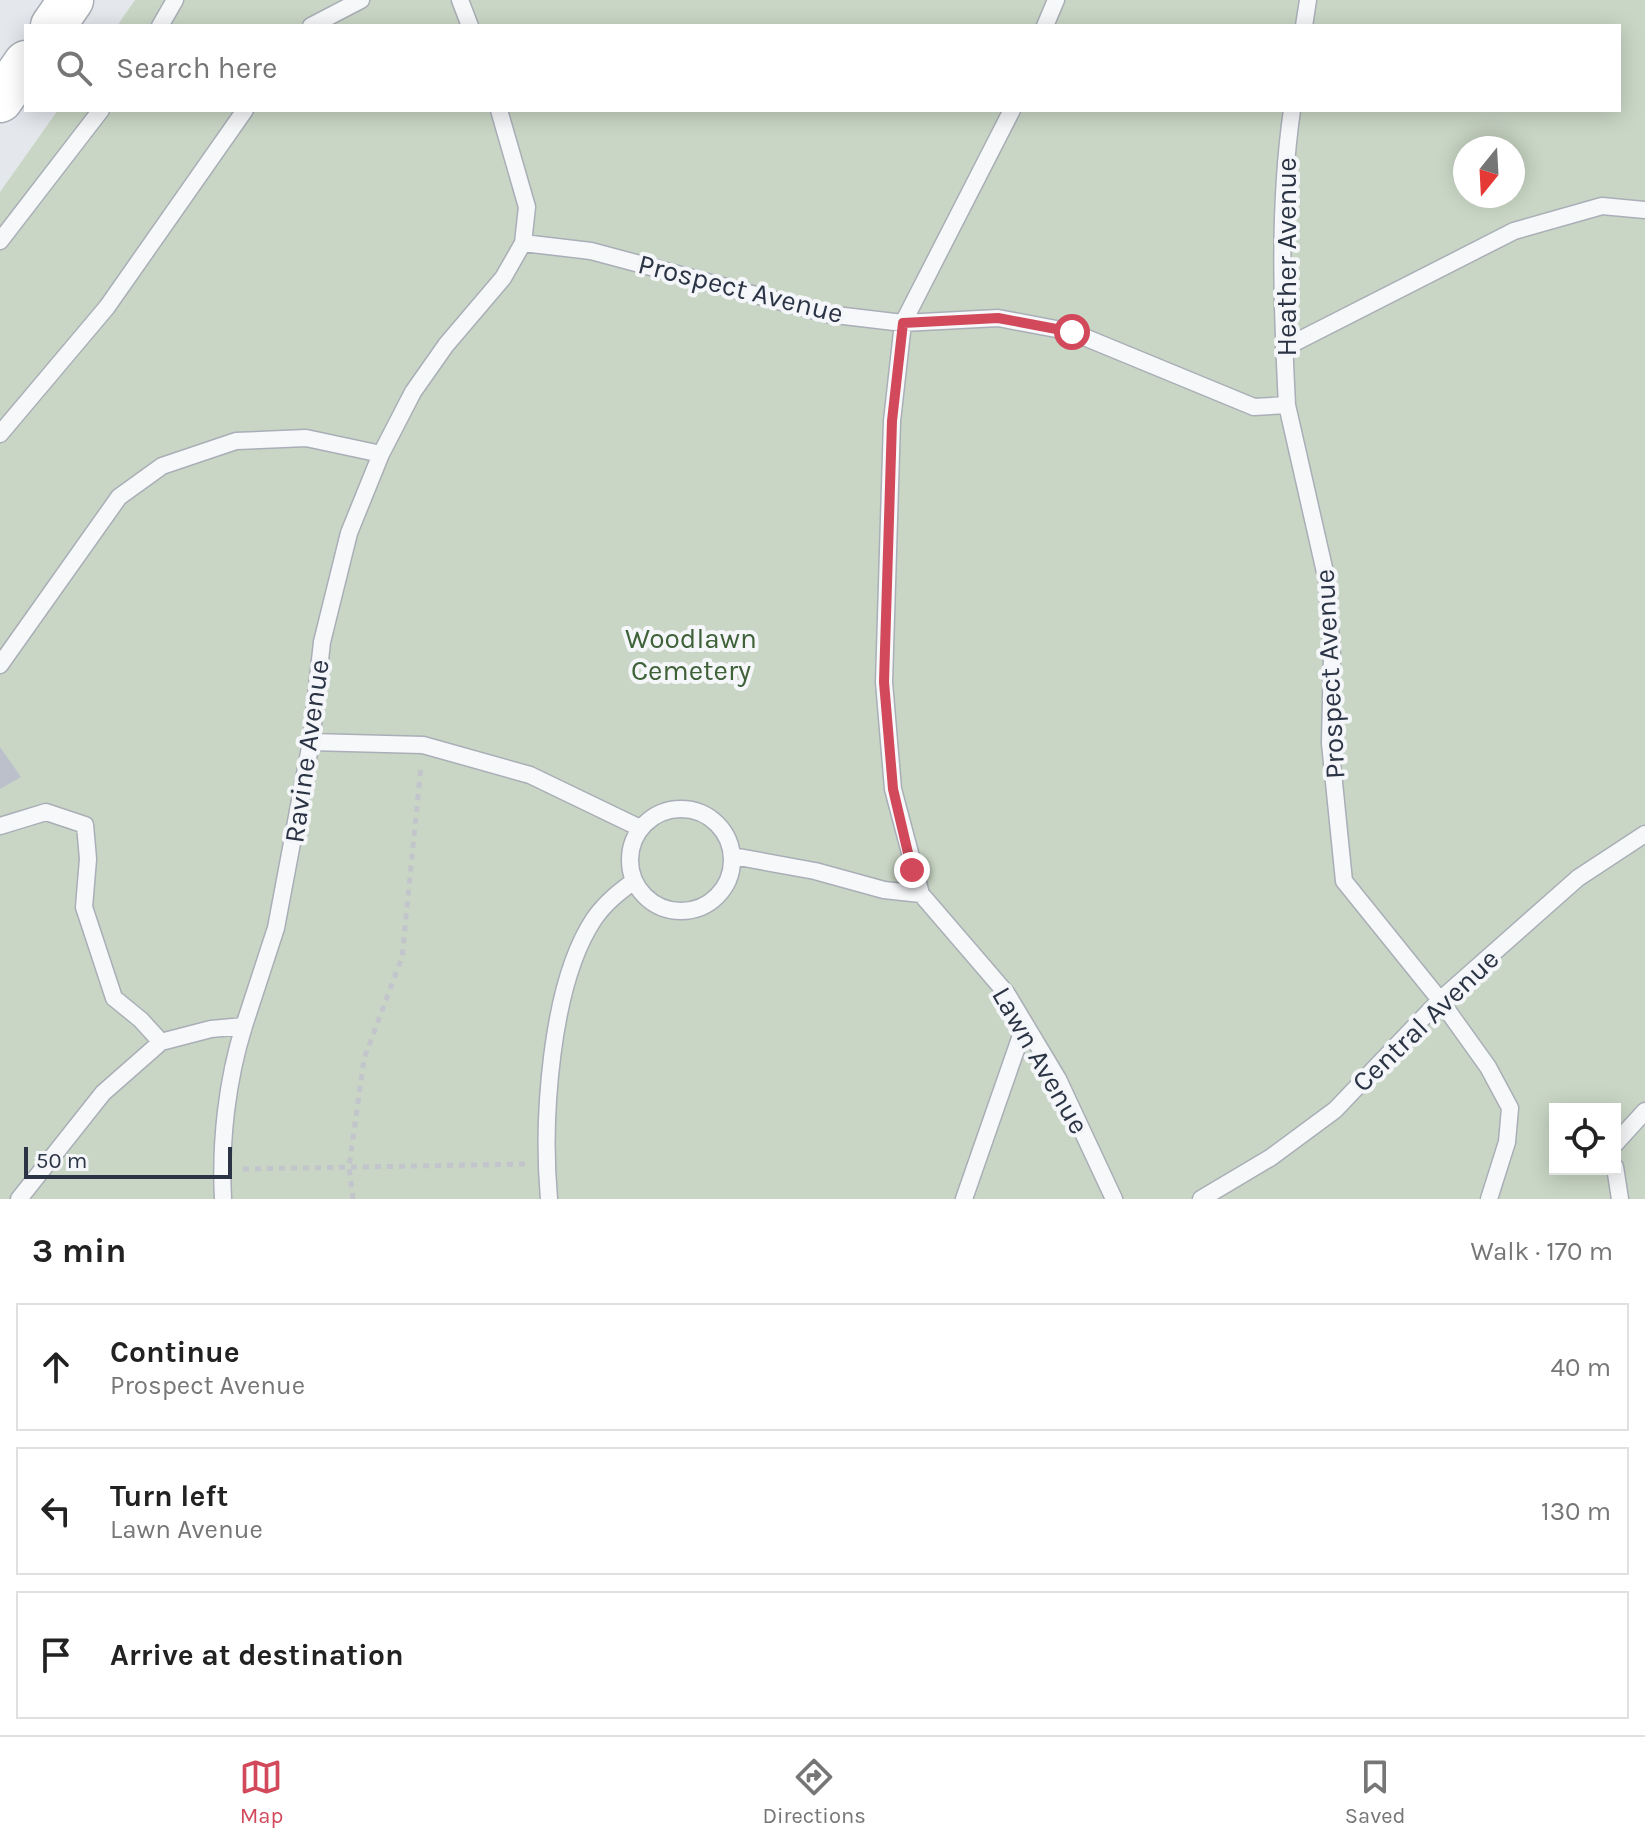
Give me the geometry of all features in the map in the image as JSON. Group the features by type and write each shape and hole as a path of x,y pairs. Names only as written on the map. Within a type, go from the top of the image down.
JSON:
{"main road":[{"path":"54,24 71,0"},
{"path":"0,100 24,66"}],"lane":[{"path":"161,24 175,0"},
{"path":"315,24 361,0"},
{"path":"460,0 469,24"},
{"path":"1046,24 1056,0"},
{"path":"1304,24 1308,0"},
{"path":"0,241 99,112"},
{"path":"0,434 107,307 244,112"},
{"name":"Ravine Avenue","path":"223,1199 221,1170 232,1078 244,1026 276,928 311,742 322,642 349,533 381,454 413,392 446,345 503,278 523,243 527,207 500,112"},
{"name":"Lawn Avenue","path":"1011,112 903,323 892,421 884,682 893,789 921,894 1007,994 1058,1079 1114,1199"},
{"name":"Heather Avenue","path":"1287,405 1281,308 1286,146 1292,112"},
{"path":"1284,348 1514,231 1602,206 1645,210"},
{"name":"Prospect Avenue","path":"523,243 591,251 827,314 903,323 998,318 1072,332 1254,407 1287,405 1327,581 1332,655 1330,743 1344,881 1440,1000 1488,1067 1510,1108 1507,1142 1489,1199"},
{"path":"0,665 119,497 162,466 236,441 306,438 381,454"},
{"path":"311,742 423,745 530,775 640,828"},
{"path":"671,809 699,811 715,821 726,834 733,856 732,874 724,890 703,907 686,912 668,910 652,903 639,890 629,863 640,828 654,816 671,809"},
{"path":"0,826 46,812 85,825 88,859 84,907 114,998 161,1042"},
{"name":"Central Avenue","path":"1201,1199 1270,1158 1335,1110 1440,1000 1578,878 1645,834"},
{"path":"733,856 815,871 884,890 921,894"},
{"path":"549,1199 546,1164 551,1063 570,969 594,919 614,895 634,881"},
{"path":"964,1199 1025,1024"},
{"path":"19,1199 103,1093 161,1042 211,1029 244,1026"},
{"path":"1621,1137 1645,1111"},
{"path":"1616,1175 1620,1199"}],"path":[{"path":"353,1199 349,1167 364,1059 402,957 423,745"},
{"path":"221,1170 546,1164"}],"green space":[{"name":"Woodlawn Cemetery","path":"135,0 1645,0 1645,1199 0,1199 0,192 57,112 1621,112 1621,24 118,24"}],"building":[{"path":"0,747 21,777 0,789"}],"route":[{"path":"912,870 893,789 884,682 892,421 903,323 998,318 1072,332"}]}
